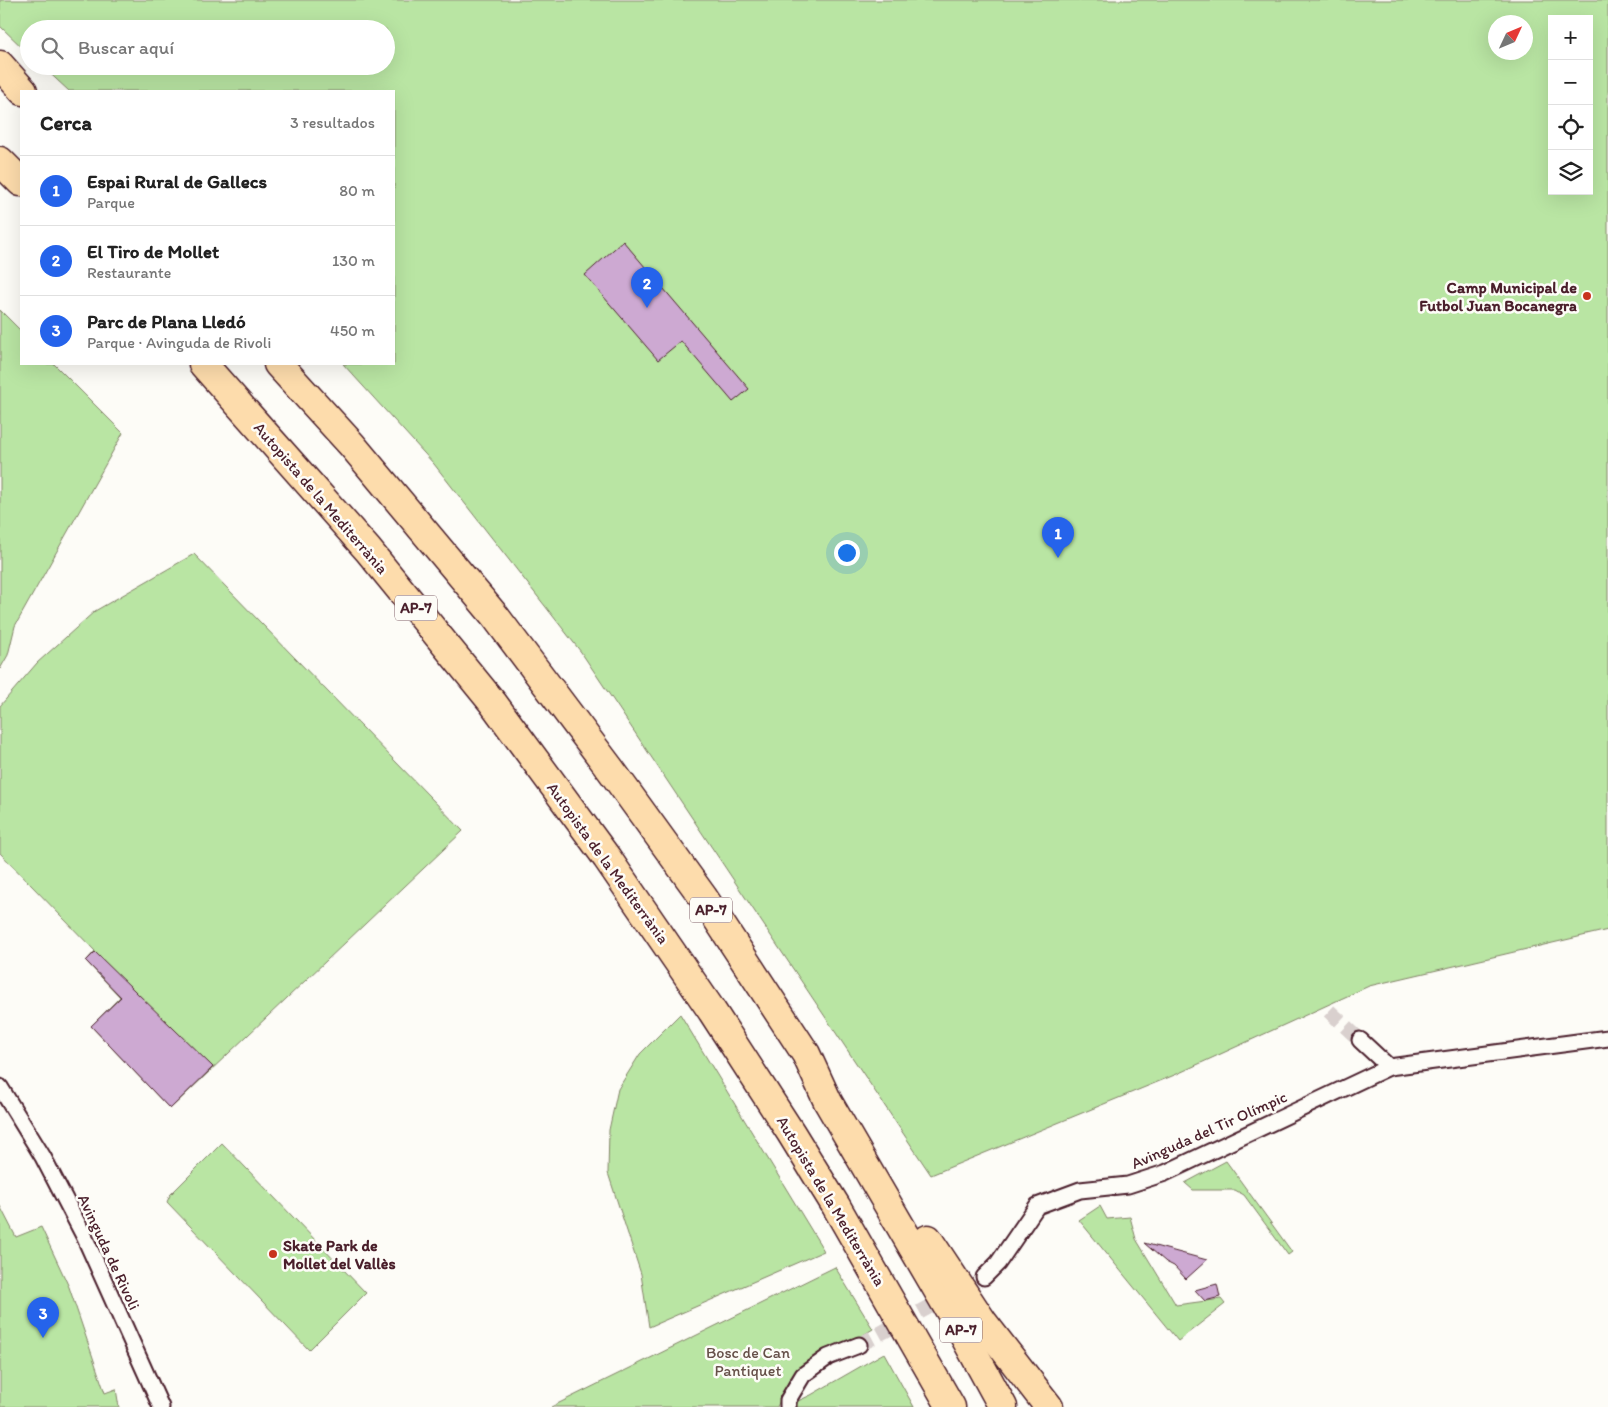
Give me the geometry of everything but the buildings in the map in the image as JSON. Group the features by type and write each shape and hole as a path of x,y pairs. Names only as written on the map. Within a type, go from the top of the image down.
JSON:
{"highway":[{"path":"0,65 23,90"},
{"path":"0,87 20,106"},
{"path":"0,161 20,181"},
{"name":"Autopista de la Mediterrània","path":"204,365 368,550 492,703 607,858 728,1036 836,1206 951,1407"},
{"name":"AP-7","path":"279,365 358,452 494,616 611,770 703,897 806,1054 828,1102 884,1182 924,1250 1003,1407"},
{"path":"924,1250 1049,1407"},
{"path":"900,1317 918,1371 936,1407"}],"street":[{"name":"Avinguda del Tir Olímpic","path":"984,1277 998,1263 1037,1206 1080,1190 1128,1184 1165,1173 1389,1067 1608,1038"},
{"path":"1360,1040 1389,1067"},
{"name":"Avinguda de Rivoli","path":"0,1087 43,1157 84,1236 161,1407"},
{"name":"Avinguda de Rivoli","path":"0,1097 18,1116"},
{"path":"788,1407 788,1400 803,1375 828,1357 859,1345"}],"green space":[{"path":"0,0 1608,0 1608,930 1369,986 1177,1074 931,1175 581,652 434,464 344,365 395,365 395,90 68,90 52,75 395,75 395,20 20,20 20,45 0,26"},
{"path":"0,310 20,330 20,365 55,365 123,433 15,626 8,655 0,669"},
{"path":"194,554 463,831 170,1109 91,1026 120,997 86,961 95,951 0,853 0,706 37,663 95,611"},
{"path":"680,1014 824,1251 649,1327 641,1274 608,1173 609,1130 618,1089 640,1054"},
{"name":"Skate Park de Mollet del Vallès","path":"222,1143 366,1293 309,1350 167,1202 170,1195"},
{"path":"1226,1161 1292,1252 1288,1255 1244,1195 1235,1190 1193,1190 1185,1183"},
{"path":"0,1206 16,1237 41,1227 69,1287 105,1393 116,1389 119,1407 0,1407"},
{"path":"1100,1206 1107,1219 1130,1217 1136,1239 1176,1305 1221,1299 1225,1304 1178,1341 1079,1220"},
{"name":"Bosc de Can Pantiquet","path":"835,1267 873,1329 790,1378 777,1407 551,1407"},
{"path":"884,1353 914,1407 796,1407 798,1401"}],"tunnel":[{"path":"1329,1011 1360,1040"},
{"path":"859,1345 984,1277"}],"place":[{"name":"Camp Municipal de Futbol Juan Bocanegra","path":"1587,296"},
{"name":"El Tiro de Mollet","path":"647,308"},
{"name":"Espai Rural de Gallecs","path":"1058,558"},
{"name":"Skate Park de Mollet del Vallès","path":"273,1254"},
{"name":"Parc de Plana Lledó","path":"43,1338"}]}
